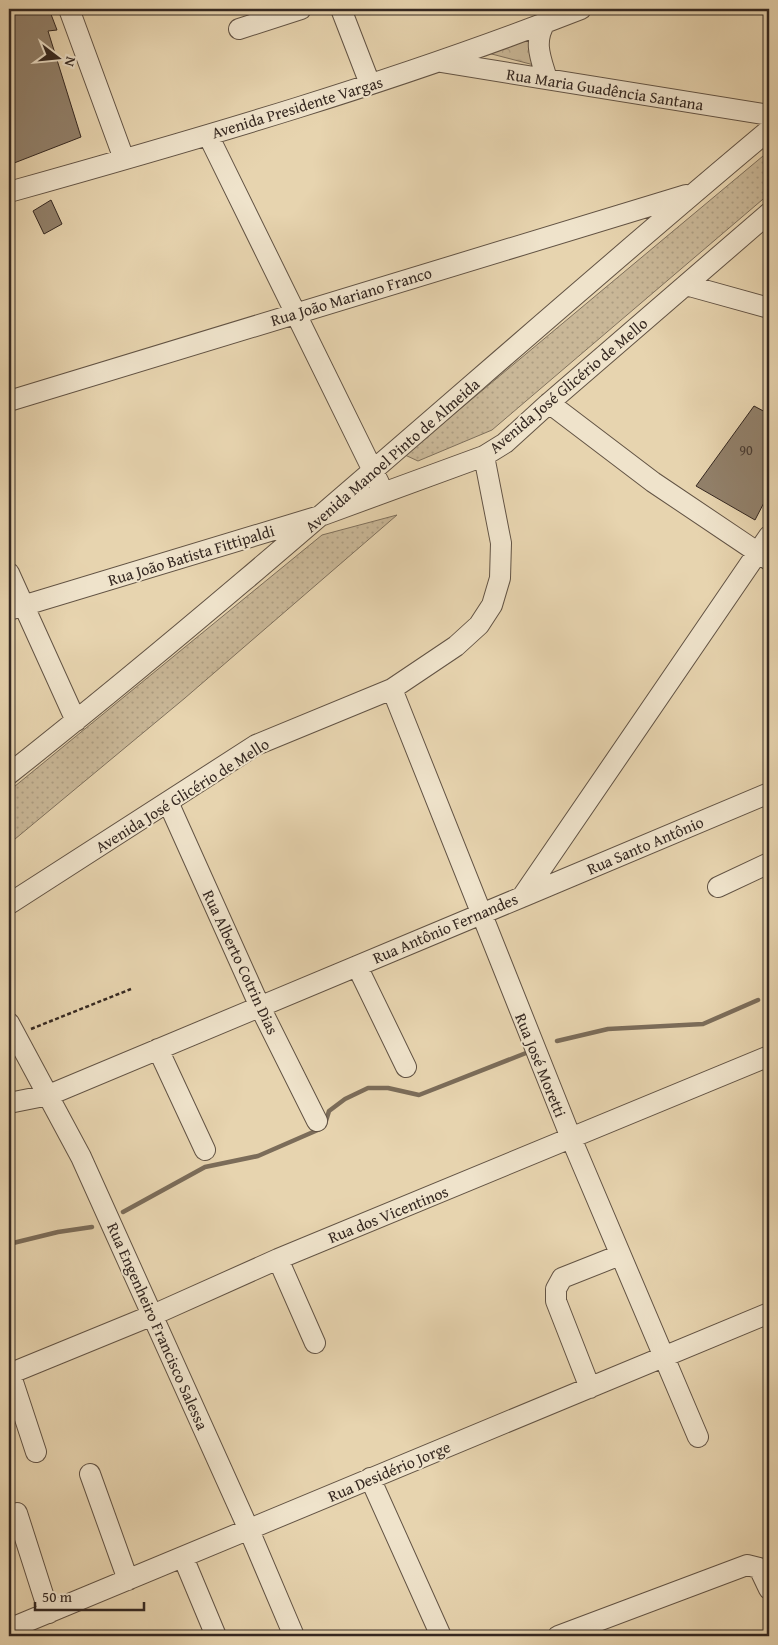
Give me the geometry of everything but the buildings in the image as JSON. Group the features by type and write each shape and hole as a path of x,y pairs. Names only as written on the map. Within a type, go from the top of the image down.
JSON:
{"street":[{"path":"69,9 124,159"},
{"path":"239,29 301,9"},
{"path":"341,9 370,84"},
{"name":"Avenida Presidente Vargas","path":"9,192 208,135 440,62 581,9"},
{"path":"545,23 538,36 538,48 547,79"},
{"name":"Rua Maria Guadência Santana","path":"440,62 769,115"},
{"name":"Avenida Manoel Pinto de Almeida","path":"9,774 76,721 374,472 769,130"},
{"path":"208,135 384,494"},
{"name":"Rua João Mariano Franco","path":"9,401 694,193"},
{"name":"Avenida José Glicério de Mello","path":"9,904 256,745 392,689 456,646 479,625 492,605 500,578 501,544 484,456 505,443 769,213"},
{"path":"686,285 769,308"},
{"path":"549,403 652,482 764,556"},
{"name":"Rua João Batista Fittipaldi","path":"16,608 323,515 484,456"},
{"name":"Rua Antônio Fernandes","path":"9,1103 49,1095 522,896 764,556 769,536"},
{"path":"9,573 16,608 76,721"},
{"name":"Rua José Moretti","path":"392,689 571,1138 698,1437"},
{"name":"Rua Santo Antônio","path":"522,896 769,794"},
{"name":"Rua Alberto Cotrin Dias","path":"168,802 260,1007 318,1121"},
{"path":"718,887 769,863"},
{"path":"357,966 406,1066"},
{"name":"Rua Engenheiro Francisco Salessa","path":"12,1029 81,1156 249,1530 294,1636"},
{"path":"158,1049 205,1150"},
{"name":"Rua dos Vicentinos","path":"9,1374 153,1315 278,1259 769,1056"},
{"path":"590,1388 556,1300 556,1289 562,1278 620,1255"},
{"path":"278,1259 314,1342"},
{"name":"Rua Desidério Jorge","path":"9,1629 769,1313"},
{"path":"9,1374 36,1452"},
{"path":"90,1474 128,1580"},
{"path":"370,1478 441,1636"},
{"path":"17,1513 49,1613"},
{"path":"183,1557 216,1636"},
{"path":"558,1636 747,1565 752,1565 763,1573 769,1589"}],"path":[{"path":"12,1029 132,989"}],"green space":[{"path":"534,34 534,65 480,51"},
{"path":"769,151 769,194 492,430 418,461 405,455"},
{"path":"397,515 185,698 9,844 9,791 322,535"}],"waterway":[{"path":"557,1041 608,1029 703,1024 758,1000"},
{"path":"325,1124 329,1111 345,1099 368,1088 388,1088 419,1095 526,1053"},
{"path":"123,1212 205,1167 258,1156 320,1129"},
{"path":"9,1244 58,1232 92,1227"}]}
